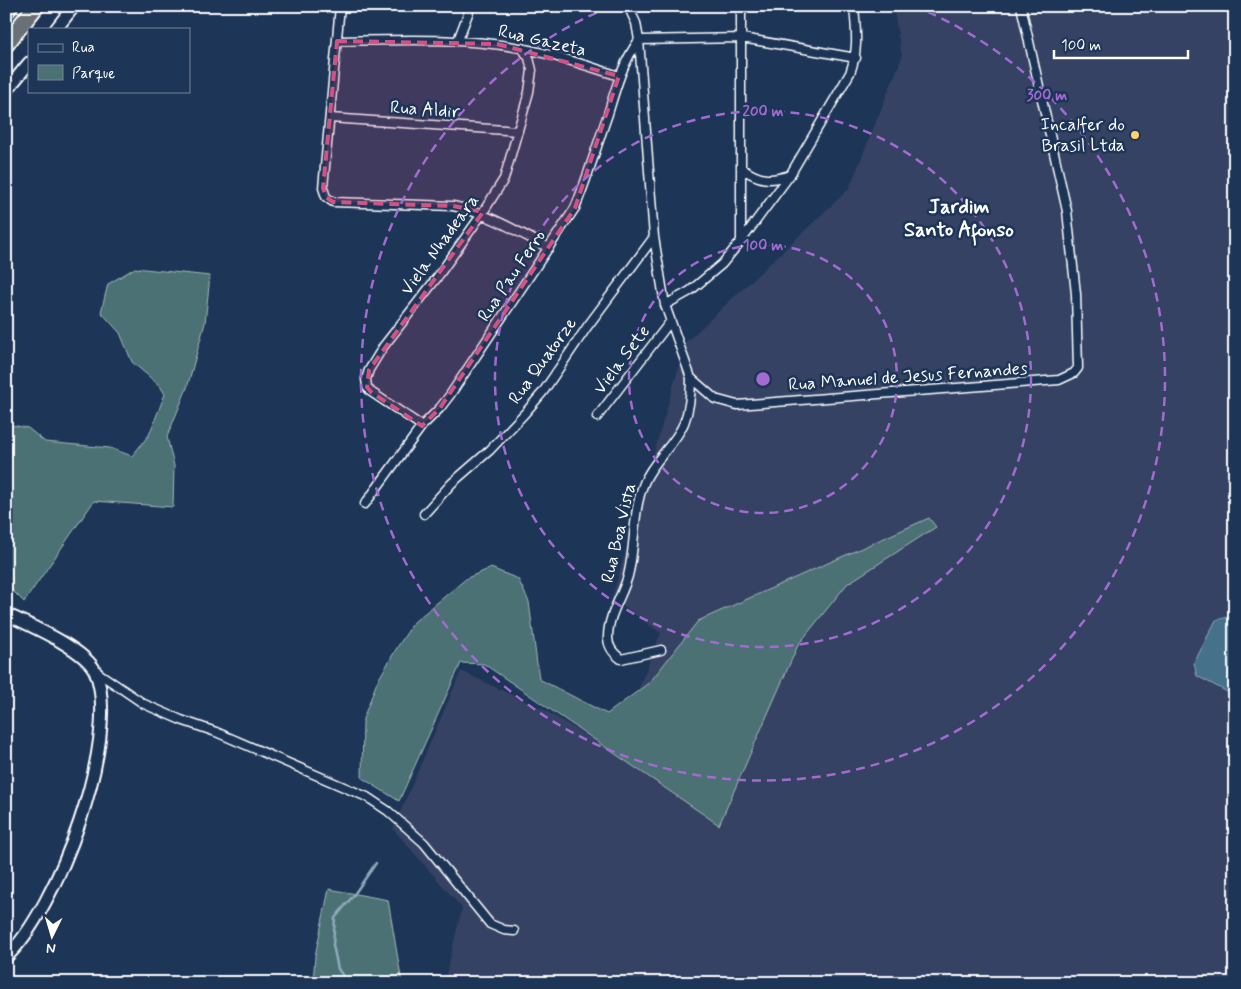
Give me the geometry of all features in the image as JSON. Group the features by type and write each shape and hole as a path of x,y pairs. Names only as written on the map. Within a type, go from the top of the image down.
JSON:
{"highway":[{"path":"6,11 10,6"},
{"path":"6,44 36,6"}],"street":[{"path":"57,28 74,6"},
{"path":"340,6 323,188 326,197 333,202 453,206 482,214 550,248"},
{"path":"458,40 471,6"},
{"name":"Rua Manuel de Jesus Fernandes","path":"628,6 636,23 639,40 654,237 665,306 691,378 715,399 737,405 1060,380 1074,373 1078,368 1076,294 1067,211 1021,6"},
{"path":"741,6 741,241"},
{"path":"665,306 690,291 722,264 790,175 850,74 856,58 857,37 854,6"},
{"path":"639,40 742,38 856,58"},
{"name":"Rua Gazeta","path":"337,41 458,40 522,48 619,76"},
{"name":"Rua Pau Ferro","path":"365,504 422,426 450,395 575,208 585,185 619,76 629,54 639,40"},
{"name":"Viela Nhadeara","path":"422,426 371,392 367,387 366,379 369,370 383,347 436,278 482,214 504,179 529,92 532,70 529,58 522,48"},
{"path":"6,91 28,64"},
{"name":"Rua Aldir","path":"330,118 518,131"},
{"path":"741,168 754,177 766,180 790,175"},
{"name":"Rua Quatorze","path":"424,514 452,483 490,450 543,392 587,327 654,237"},
{"name":"Viela Sete","path":"597,417 670,322"},
{"name":"Rua Boa Vista","path":"661,650 621,659 612,652 608,638 612,613 628,577 633,552 635,520 644,482 658,459 684,424 691,396 691,378"},
{"path":"6,614 47,634 70,648 85,659 94,670 144,704 216,732 367,797 388,811 424,843 490,924 504,930 514,931"},
{"path":"6,957 28,932 47,900 81,818 92,782 99,738 101,708 99,688 94,670"}],"highlighted area":[{"path":"337,41 497,44 619,76 575,208 440,408 422,426 371,392 367,387 369,370 483,212 453,206 333,202 326,197 323,188"}],"shaded area":[{"path":"893,6 1235,6 1235,983 444,983 462,908 393,829 461,671 546,711 613,752 661,633 612,598 686,342 849,189 902,57"},
{"path":"1235,617 1235,696 1197,676 1194,663 1216,620"}],"green space":[{"path":"135,268 210,276 205,323 187,388 167,437 174,466 173,507 94,501 24,602 6,584 6,424 28,428 45,442 110,448 132,456 149,435 165,394 160,386 132,362 120,333 101,312 108,284"},
{"path":"929,518 936,527 847,584 798,645 719,825 484,664 461,663 399,801 362,778 363,719 377,682 414,622 467,578 491,568 518,579 529,602 539,679 607,714 650,682 698,621"},
{"path":"329,889 388,900 402,983 313,983 315,956"}],"waterway":[{"path":"348,983 338,969 333,945 335,918 376,863"}],"place":[{"name":"Incalfer do Brasil Ltda","path":"1135,135"}],"district":[{"name":"Jardim Santo Afonso","path":"959,218"}]}
